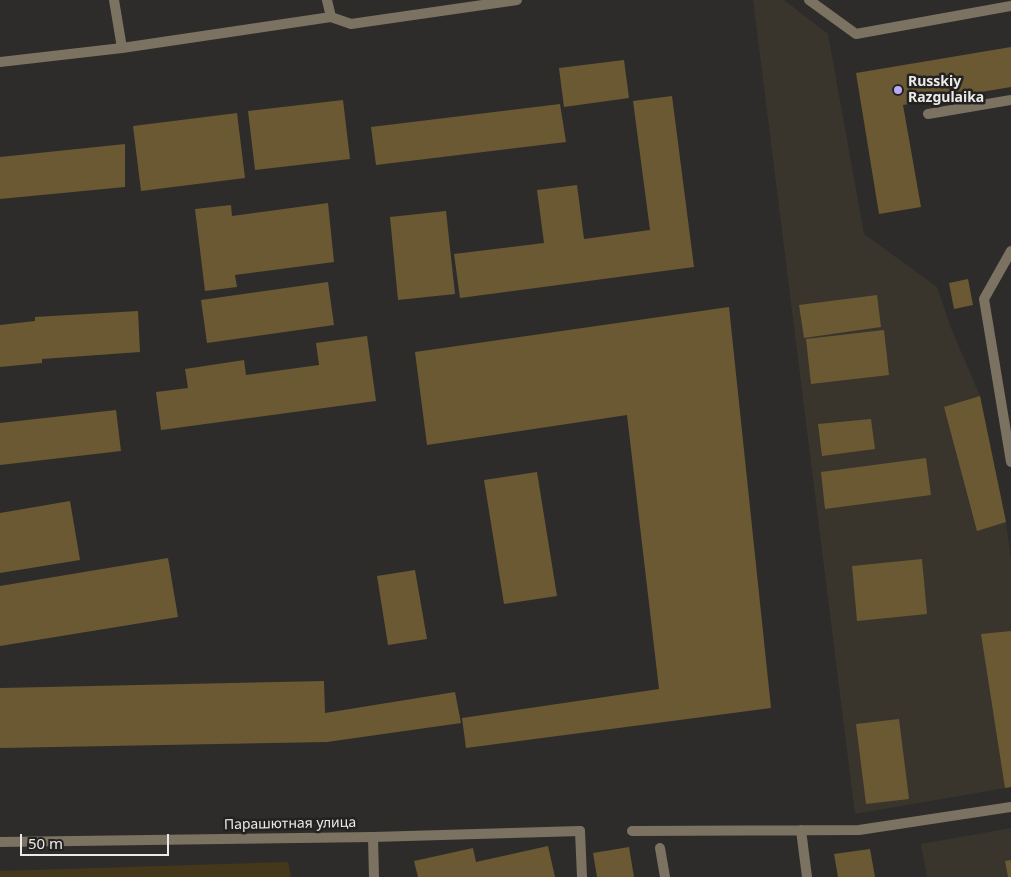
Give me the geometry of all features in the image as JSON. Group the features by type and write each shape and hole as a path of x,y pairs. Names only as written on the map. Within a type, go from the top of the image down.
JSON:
{"street":[{"path":"114,0 122,48"},
{"path":"327,0 330,17"},
{"path":"0,62 122,48 330,17 351,24 510,0"},
{"path":"809,0 856,34 1011,6"},
{"path":"928,114 1011,100"},
{"path":"1011,251 984,299 1011,462"},
{"path":"632,831 859,830 1011,807"},
{"path":"801,830 808,877"},
{"name":"Парашютная улица","path":"0,842 374,837 580,831 582,877"},
{"path":"374,837 374,877"},
{"path":"660,848 664,877"}],"shaded area":[{"path":"753,0 784,0 828,34 864,234 937,287 951,328 980,396 1006,522 1011,559 1011,787 855,814"},
{"path":"1011,828 1011,877 927,877 921,844"},
{"path":"288,862 291,877 0,877 0,871"}],"building":[{"path":"1011,47 1011,87 903,105 921,207 879,214 856,73"},
{"path":"624,60 629,98 564,107 559,68"},
{"path":"672,96 694,267 460,298 454,254 544,243 537,190 577,185 584,239 650,230 633,101"},
{"path":"343,100 350,159 255,170 248,111"},
{"path":"560,104 566,142 376,165 371,127"},
{"path":"237,113 245,178 141,191 133,126"},
{"path":"125,144 125,187 0,199 0,157"},
{"path":"328,203 334,262 235,275 237,287 205,291 195,209 231,205 232,216"},
{"path":"446,211 455,294 398,300 390,217"},
{"path":"968,279 973,305 954,309 949,283"},
{"path":"328,282 334,325 207,343 201,300"},
{"path":"877,295 881,327 804,338 799,305"},
{"path":"729,307 771,708 466,748 462,718 659,689 627,415 427,445 415,352"},
{"path":"138,311 140,352 42,359 42,363 0,367 0,325 35,321 35,317"},
{"path":"884,330 889,375 811,384 806,339"},
{"path":"367,336 376,401 161,430 156,392 188,388 185,369 244,360 246,375 319,365 316,343"},
{"path":"980,396 1006,522 977,531 944,407"},
{"path":"116,410 121,451 0,465 0,423"},
{"path":"871,419 875,449 822,456 818,424"},
{"path":"926,458 931,495 825,509 821,472"},
{"path":"537,472 557,596 504,604 484,480"},
{"path":"70,501 80,560 0,573 0,513"},
{"path":"168,558 178,617 0,646 0,586"},
{"path":"922,559 927,614 857,621 852,566"},
{"path":"415,570 427,639 388,645 377,576"},
{"path":"1011,631 1011,787 1005,788 981,634"},
{"path":"324,681 325,713 455,692 461,723 327,742 0,748 0,688"},
{"path":"899,719 909,799 866,804 856,724"},
{"path":"548,846 555,877 418,877 414,861 473,848 476,862"},
{"path":"629,847 634,877 597,877 593,853"},
{"path":"870,849 875,877 838,877 834,854"},
{"path":"1011,860 1011,877 1008,877 1005,861"}],"place":[{"name":"Russkiy Razgulaika","path":"898,90"}]}
